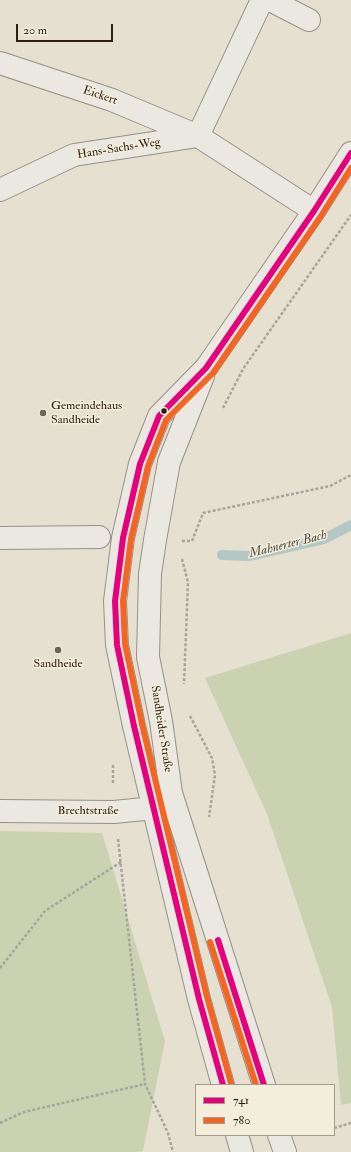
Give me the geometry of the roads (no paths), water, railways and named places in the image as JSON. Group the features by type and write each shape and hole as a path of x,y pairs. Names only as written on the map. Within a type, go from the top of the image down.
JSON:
{"street":[{"path":"198,136 262,0"},
{"path":"270,0 309,20"},
{"name":"Eickert","path":"0,63 112,100 198,136 314,210"},
{"name":"Hans-Sachs-Weg","path":"0,190 74,155 198,136"},
{"name":"Sandheider Straße","path":"223,1084 199,999 134,726 117,645 115,601 123,538 140,464 159,416 206,368 351,153"},
{"name":"Sandheider Straße","path":"206,368 169,462 150,574 148,656 161,720 171,793 264,1084"},
{"path":"0,538 99,537"},
{"path":"154,808 171,793"},
{"name":"Brechtstraße","path":"0,811 114,812 154,808"},
{"path":"237,1136 242,1152"},
{"path":"279,1136 285,1152"}],"waterway":[{"name":"Mahnerter Bach","path":"222,555 249,556 324,539 351,525"}],"place":[{"name":"Gemeindehaus Sandheide","path":"43,413"},
{"name":"Sandheide","path":"58,650"}]}
